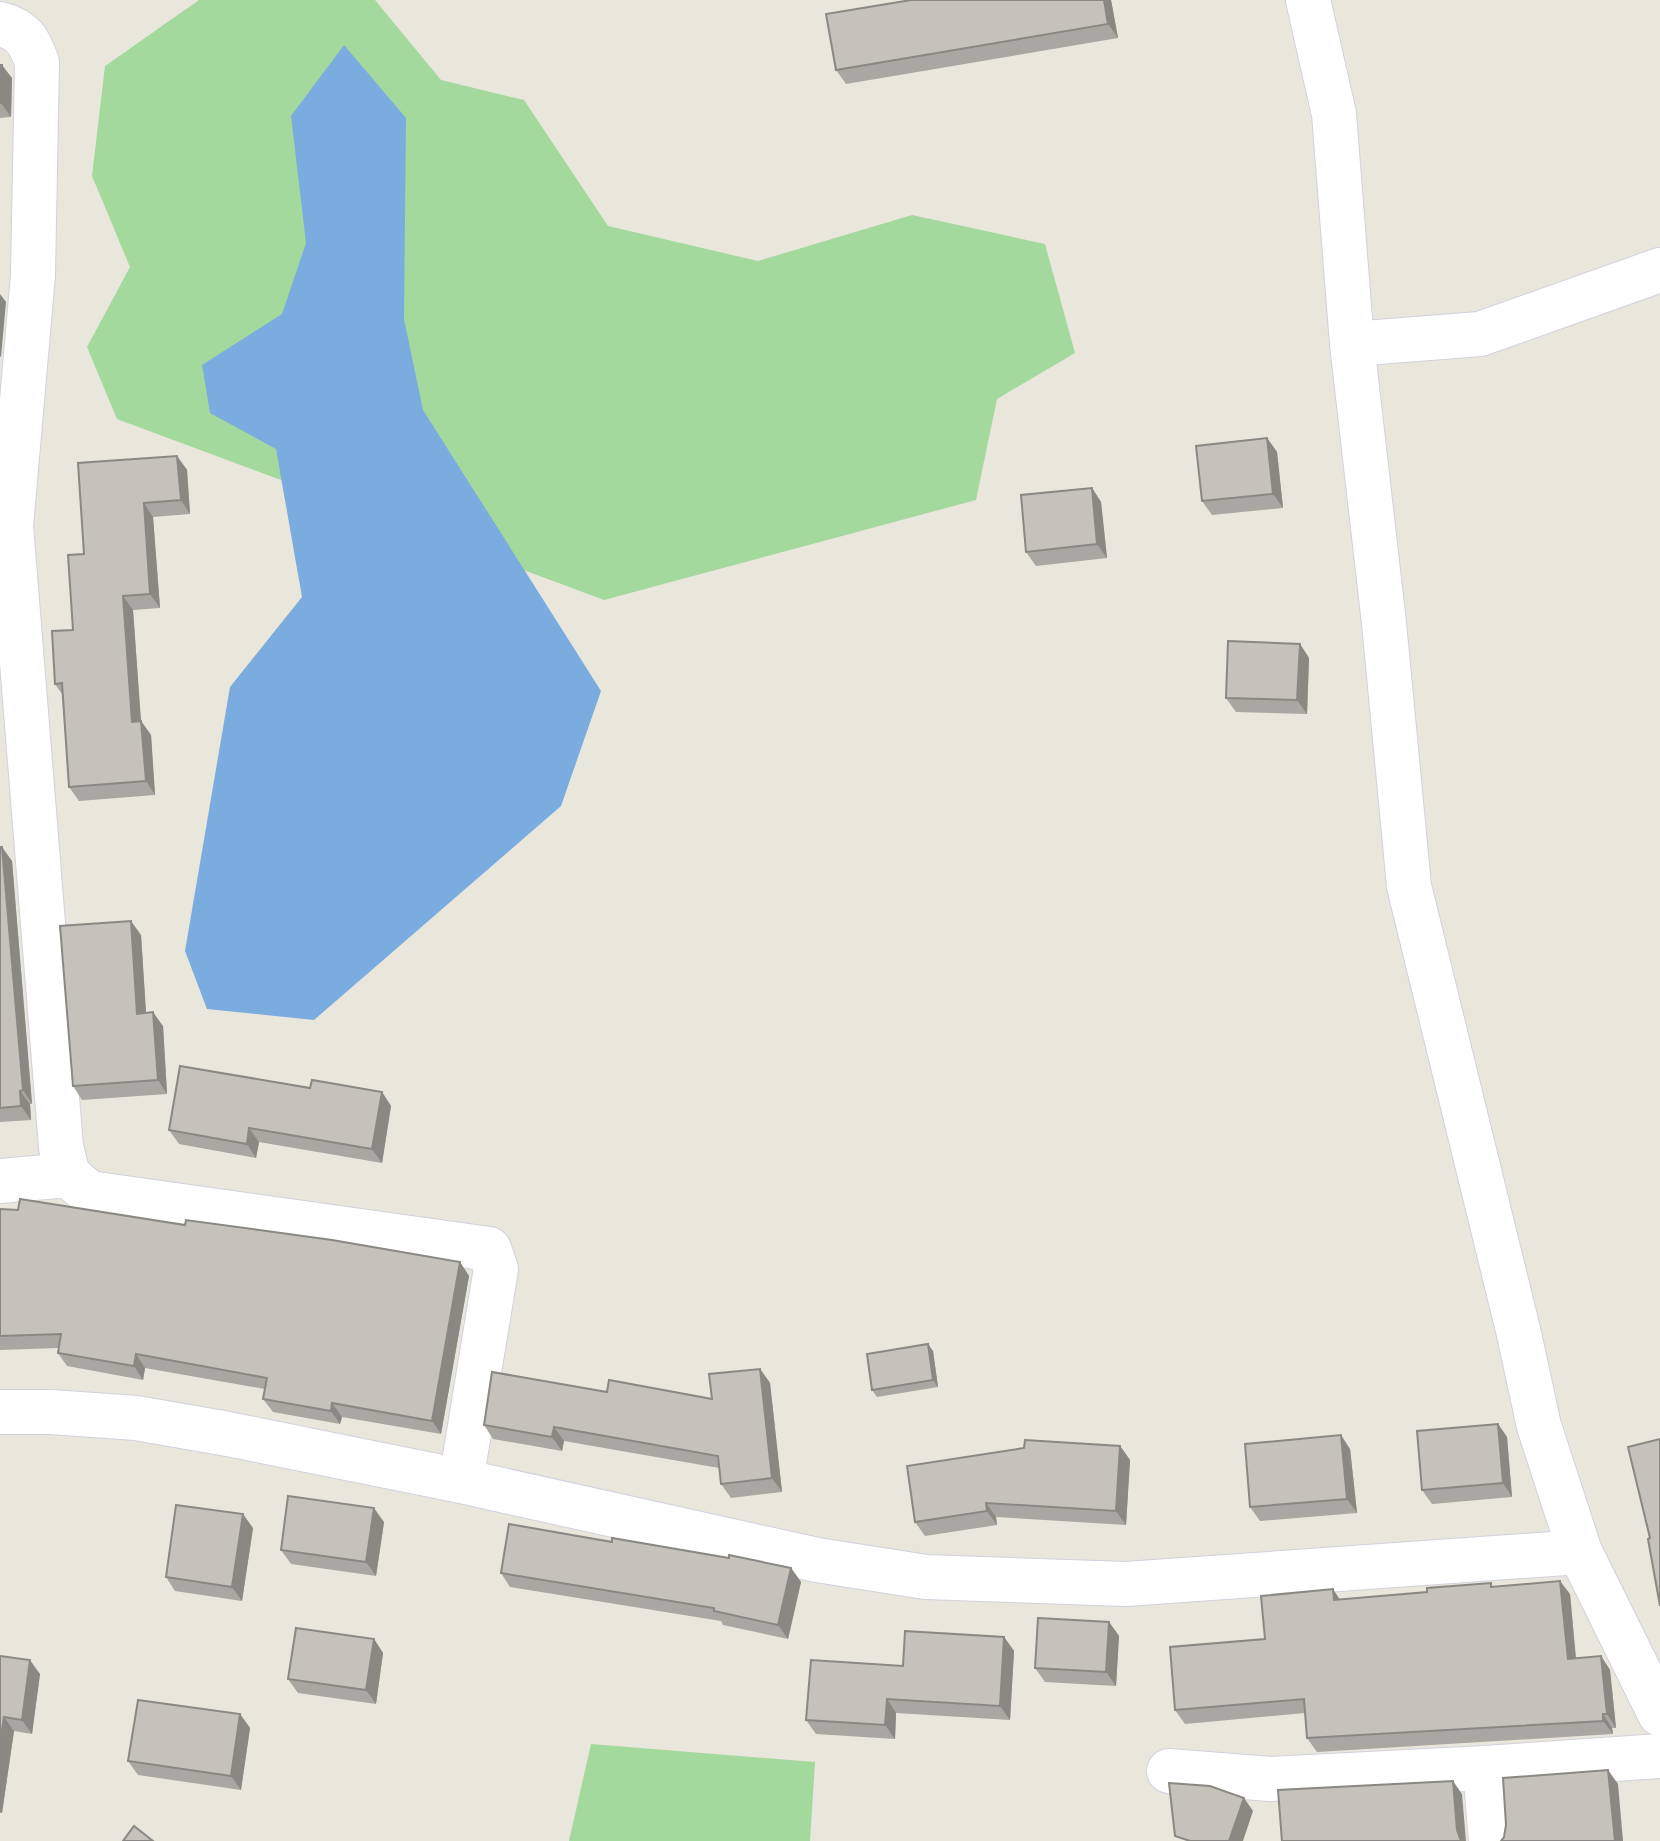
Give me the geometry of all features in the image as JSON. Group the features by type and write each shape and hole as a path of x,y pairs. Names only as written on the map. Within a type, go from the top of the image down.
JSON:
{"street":[{"path":"1308,0 1334,114 1352,344 1384,623 1409,886 1539,1426 1580,1552 1660,1714"},
{"path":"0,24 29,39 37,62 17,275 11,526 61,1147 68,1175 89,1193 489,1249 496,1269 461,1481"},
{"path":"1352,344 1480,334 1660,270"},
{"path":"0,1181 68,1175"},
{"path":"0,1412 136,1418 228,1434 461,1481 817,1560 926,1577 1126,1584 1580,1552"},
{"path":"1169,1771 1270,1779 1660,1756"},
{"path":"1485,1768 1491,1841"}],"green space":[{"path":"199,0 375,0 441,80 524,100 608,226 758,261 912,215 1045,244 1075,353 997,399 976,500 604,600 117,419 87,347 130,267 92,176 105,66"},
{"path":"591,1744 815,1762 810,1841 569,1841"}],"water":[{"path":"344,45 406,118 404,319 423,410 601,691 561,806 314,1020 207,1009 185,951 230,687 302,597 276,449 210,413 202,365 282,314 306,243 291,116"}],"building":[{"path":"911,0 1104,0 1108,24 836,70 826,14"},
{"path":"2,65 1,103 0,103"},
{"path":"1267,438 1273,494 1202,501 1196,446"},
{"path":"177,456 181,500 144,503 150,594 123,596 132,722 141,721 146,781 69,787 62,683 55,684 52,631 73,630 68,555 84,554 78,463"},
{"path":"1092,488 1097,544 1026,552 1021,495"},
{"path":"1228,641 1300,644 1297,700 1226,698"},
{"path":"0,847 23,1090 20,1091 21,1106 0,1108"},
{"path":"131,921 137,1014 153,1012 158,1080 73,1086 60,926"},
{"path":"180,1066 310,1088 312,1080 382,1092 372,1149 249,1128 247,1144 169,1130"},
{"path":"20,1199 185,1225 186,1220 332,1240 460,1262 432,1421 332,1403 331,1411 263,1399 267,1378 136,1354 134,1366 58,1353 61,1334 0,1336 0,1209 18,1210"},
{"path":"928,1344 933,1380 872,1390 867,1354"},
{"path":"760,1369 772,1478 721,1484 718,1456 554,1427 552,1437 484,1425 492,1372 607,1392 609,1380 712,1399 709,1374"},
{"path":"1498,1424 1503,1483 1422,1490 1417,1431"},
{"path":"1341,1435 1347,1499 1250,1507 1245,1444"},
{"path":"1660,1439 1660,1606 1650,1538 1628,1447"},
{"path":"1025,1440 1120,1446 1116,1511 986,1503 987,1511 915,1522 907,1466 1024,1448"},
{"path":"288,1496 374,1508 366,1562 281,1550"},
{"path":"176,1505 243,1514 232,1587 166,1577"},
{"path":"509,1524 612,1542 612,1538 729,1558 729,1555 791,1568 778,1625 714,1611 714,1608 501,1573"},
{"path":"1560,1581 1568,1659 1601,1656 1607,1714 1603,1714 1603,1721 1307,1738 1304,1699 1175,1710 1170,1647 1265,1639 1261,1596 1333,1589 1334,1600 1427,1592 1427,1588"},
{"path":"1038,1618 1109,1622 1106,1672 1035,1668"},
{"path":"296,1628 374,1639 366,1690 288,1679"},
{"path":"905,1631 1004,1637 1000,1706 887,1699 885,1725 806,1720 811,1660 903,1666"},
{"path":"0,1656 30,1660 22,1720 4,1717 0,1743"},
{"path":"138,1700 240,1714 231,1776 128,1761"},
{"path":"1608,1770 1615,1841 1501,1841 1506,1825 1503,1778"},
{"path":"1453,1781 1457,1830 1461,1841 1282,1841 1278,1790"},
{"path":"1169,1783 1210,1786 1244,1798 1229,1841 1190,1841 1175,1836"},
{"path":"134,1826 153,1841 123,1841"}]}
